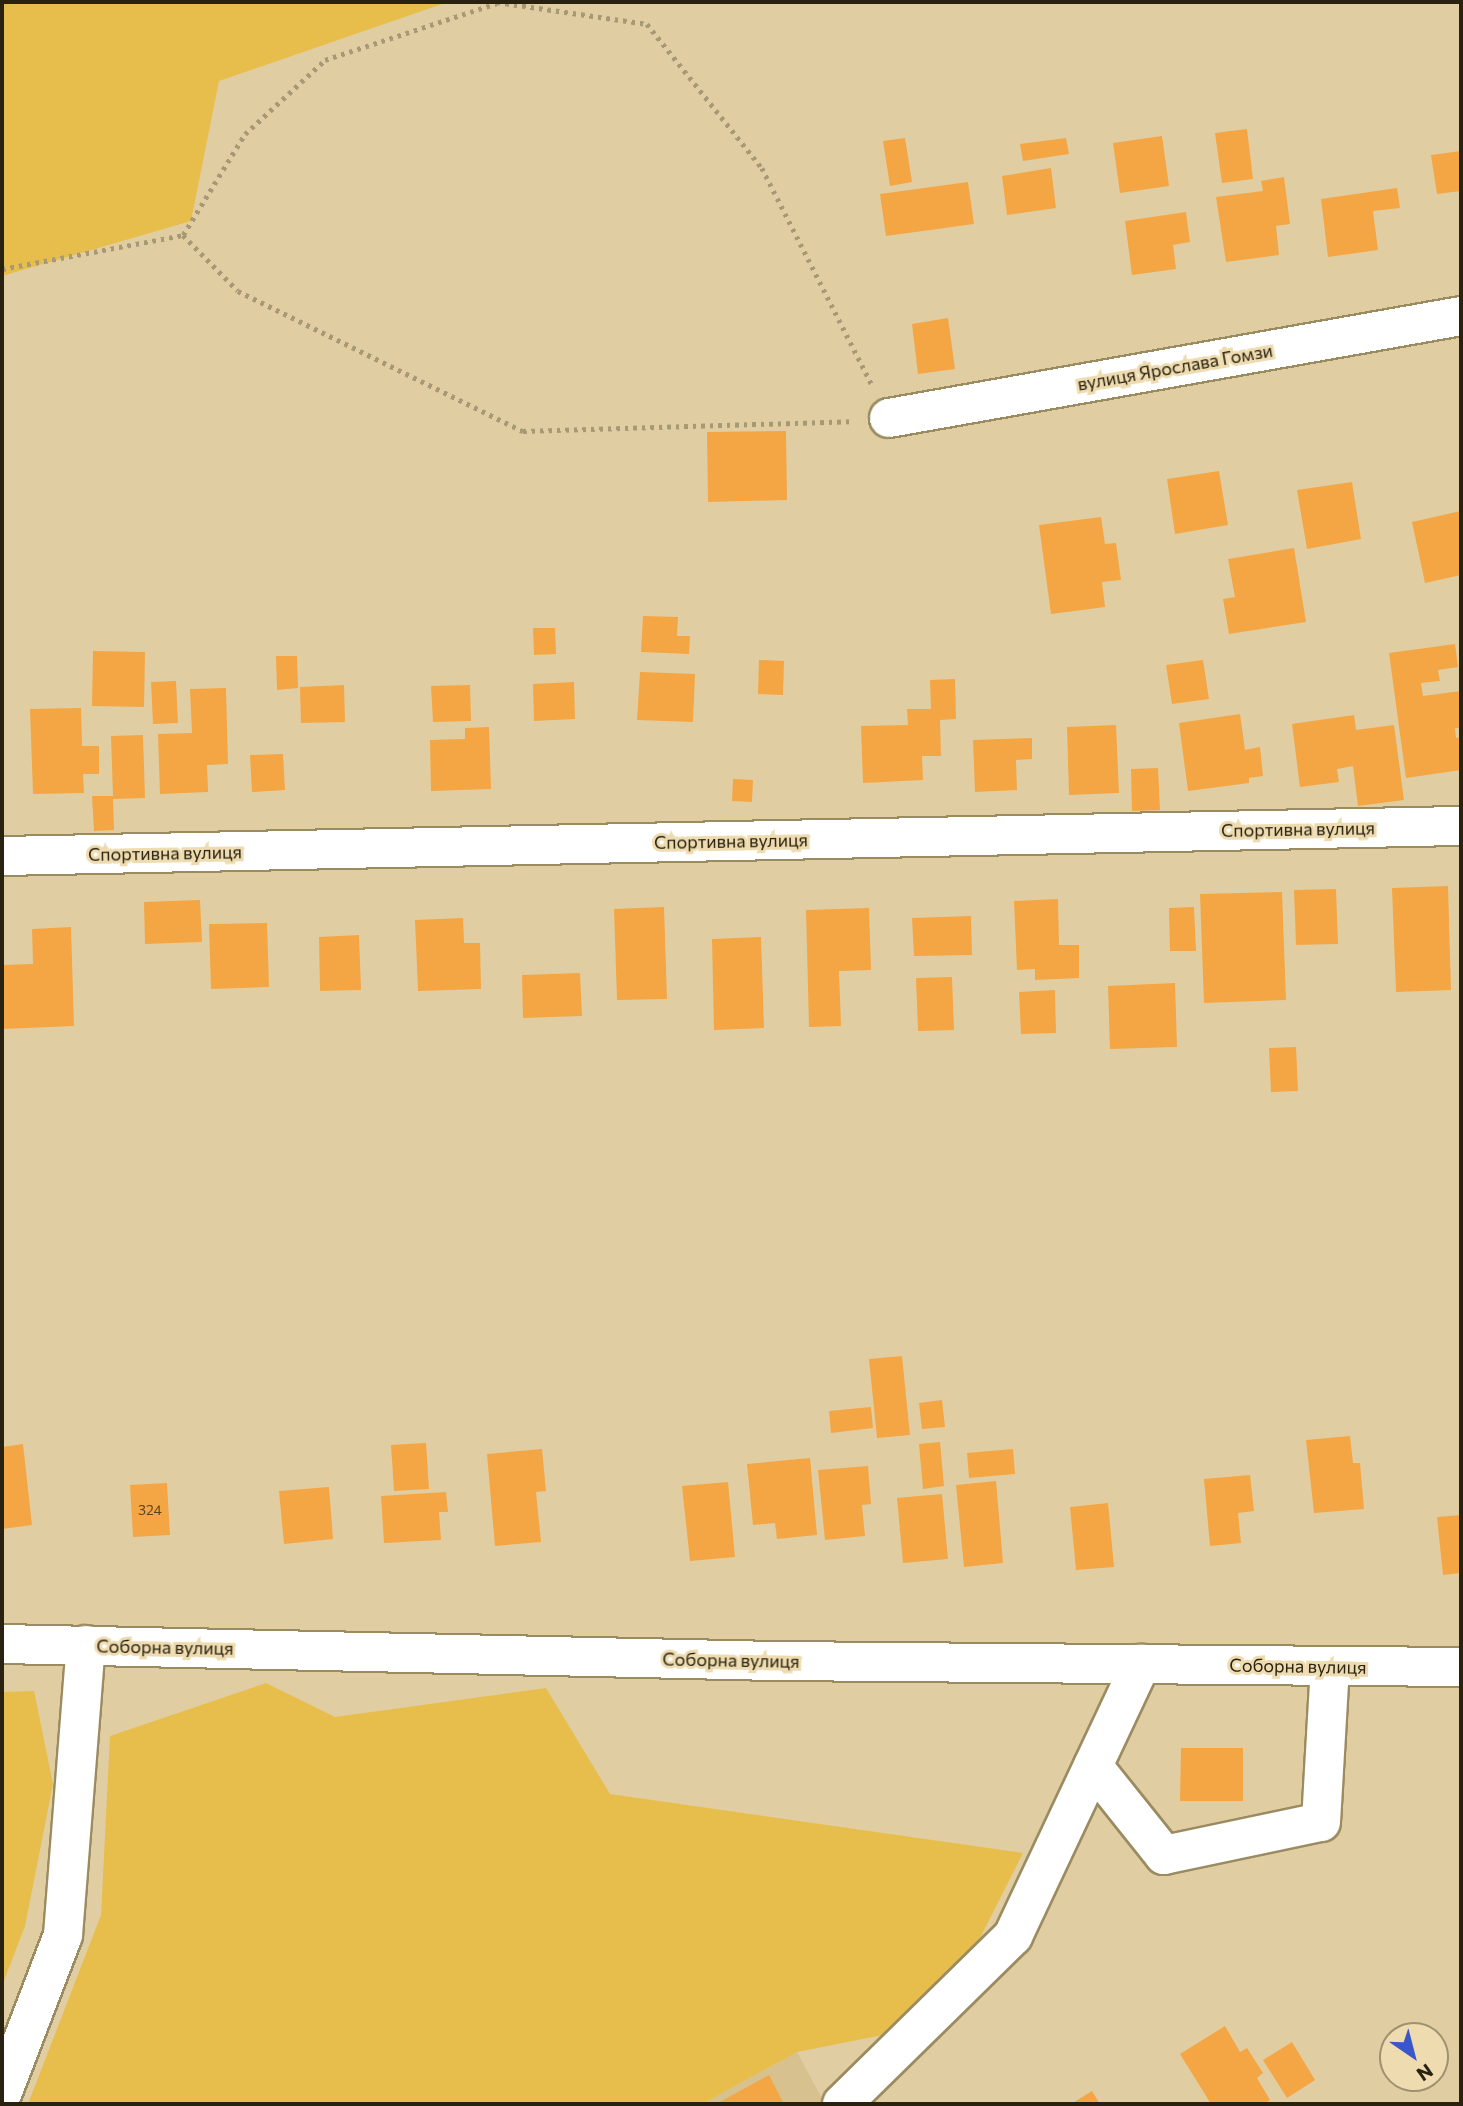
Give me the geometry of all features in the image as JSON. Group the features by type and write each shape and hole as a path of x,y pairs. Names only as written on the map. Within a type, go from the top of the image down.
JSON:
{"street":[{"name":"вулиця Ярослава Гомзи","path":"889,418 1461,316"},
{"name":"Спортивна вулиця","path":"2,856 1461,826"},
{"name":"Соборна вулиця","path":"2,1644 776,1661 1461,1667"},
{"path":"2,2094 63,1935 86,1645"},
{"path":"842,2104 1013,1936 1142,1664"},
{"path":"1093,1766 1164,1855 1321,1822 1329,1666"}],"path":[{"path":"2,269 183,235 245,134 325,60 497,2 647,24 762,168 889,418 523,431 238,291 183,235"}],"shaded area":[{"path":"2,2 448,2 219,81 191,221 2,276"},
{"path":"266,1683 335,1717 546,1688 610,1794 1023,1853 980,1938 888,2034 797,2052 702,2104 28,2104 101,1915 110,1736"},
{"path":"34,1691 53,1784 25,1926 2,1986 2,1692"},
{"path":"797,2052 825,2104 702,2104"}],"building":[{"path":"1247,129 1253,179 1222,183 1215,133"},
{"path":"1162,136 1169,186 1120,193 1113,143"},
{"path":"905,138 912,182 890,186 883,141"},
{"path":"1066,138 1069,154 1023,161 1020,144"},
{"path":"1461,151 1461,191 1437,194 1431,155"},
{"path":"1051,168 1056,208 1007,215 1002,176"},
{"path":"1284,177 1290,224 1276,226 1279,255 1226,262 1216,197 1263,191 1261,181"},
{"path":"968,182 974,224 886,236 880,194"},
{"path":"1397,188 1400,208 1373,211 1378,250 1328,257 1321,199"},
{"path":"1186,212 1190,242 1173,245 1176,269 1132,275 1125,221"},
{"path":"948,318 955,369 918,374 912,324"},
{"path":"786,431 787,500 708,502 707,432"},
{"path":"1219,471 1228,525 1175,534 1167,479"},
{"path":"1352,482 1361,539 1307,549 1297,490"},
{"path":"1461,511 1461,575 1425,583 1412,522"},
{"path":"1101,517 1105,544 1116,543 1121,580 1102,582 1105,607 1051,614 1039,525"},
{"path":"1294,548 1306,622 1229,634 1223,599 1235,597 1228,559"},
{"path":"643,616 678,617 677,636 690,636 689,654 641,652"},
{"path":"533,628 555,628 556,654 534,655"},
{"path":"1455,644 1458,667 1438,670 1440,681 1421,683 1423,696 1461,691 1461,728 1455,728 1456,738 1461,737 1461,770 1406,778 1389,653"},
{"path":"93,651 145,652 144,707 92,706"},
{"path":"276,656 297,656 298,688 277,690"},
{"path":"759,660 784,661 783,695 758,694"},
{"path":"1203,660 1209,699 1172,704 1166,665"},
{"path":"640,672 695,674 693,722 637,720"},
{"path":"955,679 956,719 940,720 941,756 922,756 923,780 863,783 861,726 908,725 907,709 931,709 930,680"},
{"path":"176,681 178,723 153,724 151,682"},
{"path":"574,682 575,719 534,721 533,684"},
{"path":"344,685 345,722 301,723 300,687"},
{"path":"470,685 471,721 433,722 431,686"},
{"path":"226,688 228,764 207,765 208,792 160,794 158,734 192,733 190,689"},
{"path":"81,708 82,746 99,746 99,774 83,774 84,793 33,794 30,709"},
{"path":"1240,714 1245,750 1260,747 1263,776 1249,778 1249,783 1188,791 1179,723"},
{"path":"1354,715 1356,730 1394,725 1404,800 1358,806 1353,766 1337,769 1339,782 1300,787 1292,724"},
{"path":"1116,725 1119,793 1069,795 1067,727"},
{"path":"489,727 491,789 431,791 430,740 465,739 465,728"},
{"path":"143,735 145,798 113,799 114,830 94,831 92,796 113,796 111,736"},
{"path":"1032,738 1032,759 1016,760 1017,790 975,792 973,740"},
{"path":"283,754 285,790 252,792 250,755"},
{"path":"1158,768 1160,810 1132,811 1131,769"},
{"path":"733,779 753,780 752,802 732,801"},
{"path":"1448,886 1451,990 1396,992 1392,888"},
{"path":"1336,889 1338,944 1296,945 1294,890"},
{"path":"1282,892 1286,1000 1204,1003 1200,894"},
{"path":"1058,899 1059,945 1079,945 1079,978 1035,980 1035,969 1017,970 1014,901"},
{"path":"200,900 202,942 145,944 144,902"},
{"path":"664,907 667,999 617,1000 614,909"},
{"path":"1194,907 1196,951 1170,951 1169,908"},
{"path":"869,908 871,970 839,971 841,1026 809,1027 806,910"},
{"path":"971,916 972,955 914,956 912,918"},
{"path":"463,918 464,943 480,943 481,989 418,991 415,920"},
{"path":"267,923 269,987 211,989 209,924"},
{"path":"71,927 74,1026 2,1029 2,965 33,964 32,929"},
{"path":"359,935 361,990 320,991 319,937"},
{"path":"761,937 764,1028 714,1030 712,939"},
{"path":"580,973 582,1016 523,1018 522,975"},
{"path":"952,977 954,1030 918,1031 916,978"},
{"path":"1175,983 1177,1047 1110,1049 1108,986"},
{"path":"1055,990 1056,1033 1021,1034 1019,992"},
{"path":"1296,1047 1298,1091 1271,1092 1269,1048"},
{"path":"902,1356 910,1435 877,1438 869,1359"},
{"path":"942,1400 945,1427 922,1429 919,1403"},
{"path":"871,1407 873,1428 831,1433 829,1411"},
{"path":"1350,1436 1353,1463 1360,1463 1364,1509 1314,1513 1306,1440"},
{"path":"940,1442 944,1486 923,1489 919,1444"},
{"path":"426,1443 429,1489 394,1491 391,1445"},
{"path":"23,1444 32,1525 2,1529 2,1447"},
{"path":"542,1449 546,1491 536,1492 541,1542 495,1546 487,1454"},
{"path":"1013,1449 1015,1474 969,1478 967,1453"},
{"path":"810,1458 817,1535 777,1539 775,1523 753,1525 747,1464"},
{"path":"868,1466 871,1504 862,1505 865,1536 825,1540 818,1470"},
{"path":"1250,1475 1254,1511 1238,1513 1241,1543 1210,1546 1204,1479"},
{"path":"996,1481 1003,1563 964,1567 956,1485"},
{"path":"728,1482 735,1557 690,1561 682,1486"},
{"path":"167,1483 170,1535 133,1537 130,1485"},
{"path":"329,1487 333,1539 284,1544 279,1491"},
{"path":"446,1492 448,1512 439,1512 441,1540 384,1543 381,1496"},
{"path":"942,1494 948,1559 903,1563 897,1498"},
{"path":"1108,1503 1114,1567 1076,1570 1070,1507"},
{"path":"1461,1515 1461,1573 1443,1575 1437,1517"},
{"path":"1181,1748 1243,1748 1243,1801 1180,1801"},
{"path":"1225,2026 1240,2052 1247,2048 1263,2073 1257,2078 1270,2100 1264,2104 1211,2104 1180,2054"},
{"path":"1292,2042 1315,2080 1287,2098 1263,2060"},
{"path":"769,2075 784,2104 716,2104"},
{"path":"1092,2091 1100,2104 1071,2104"}]}
